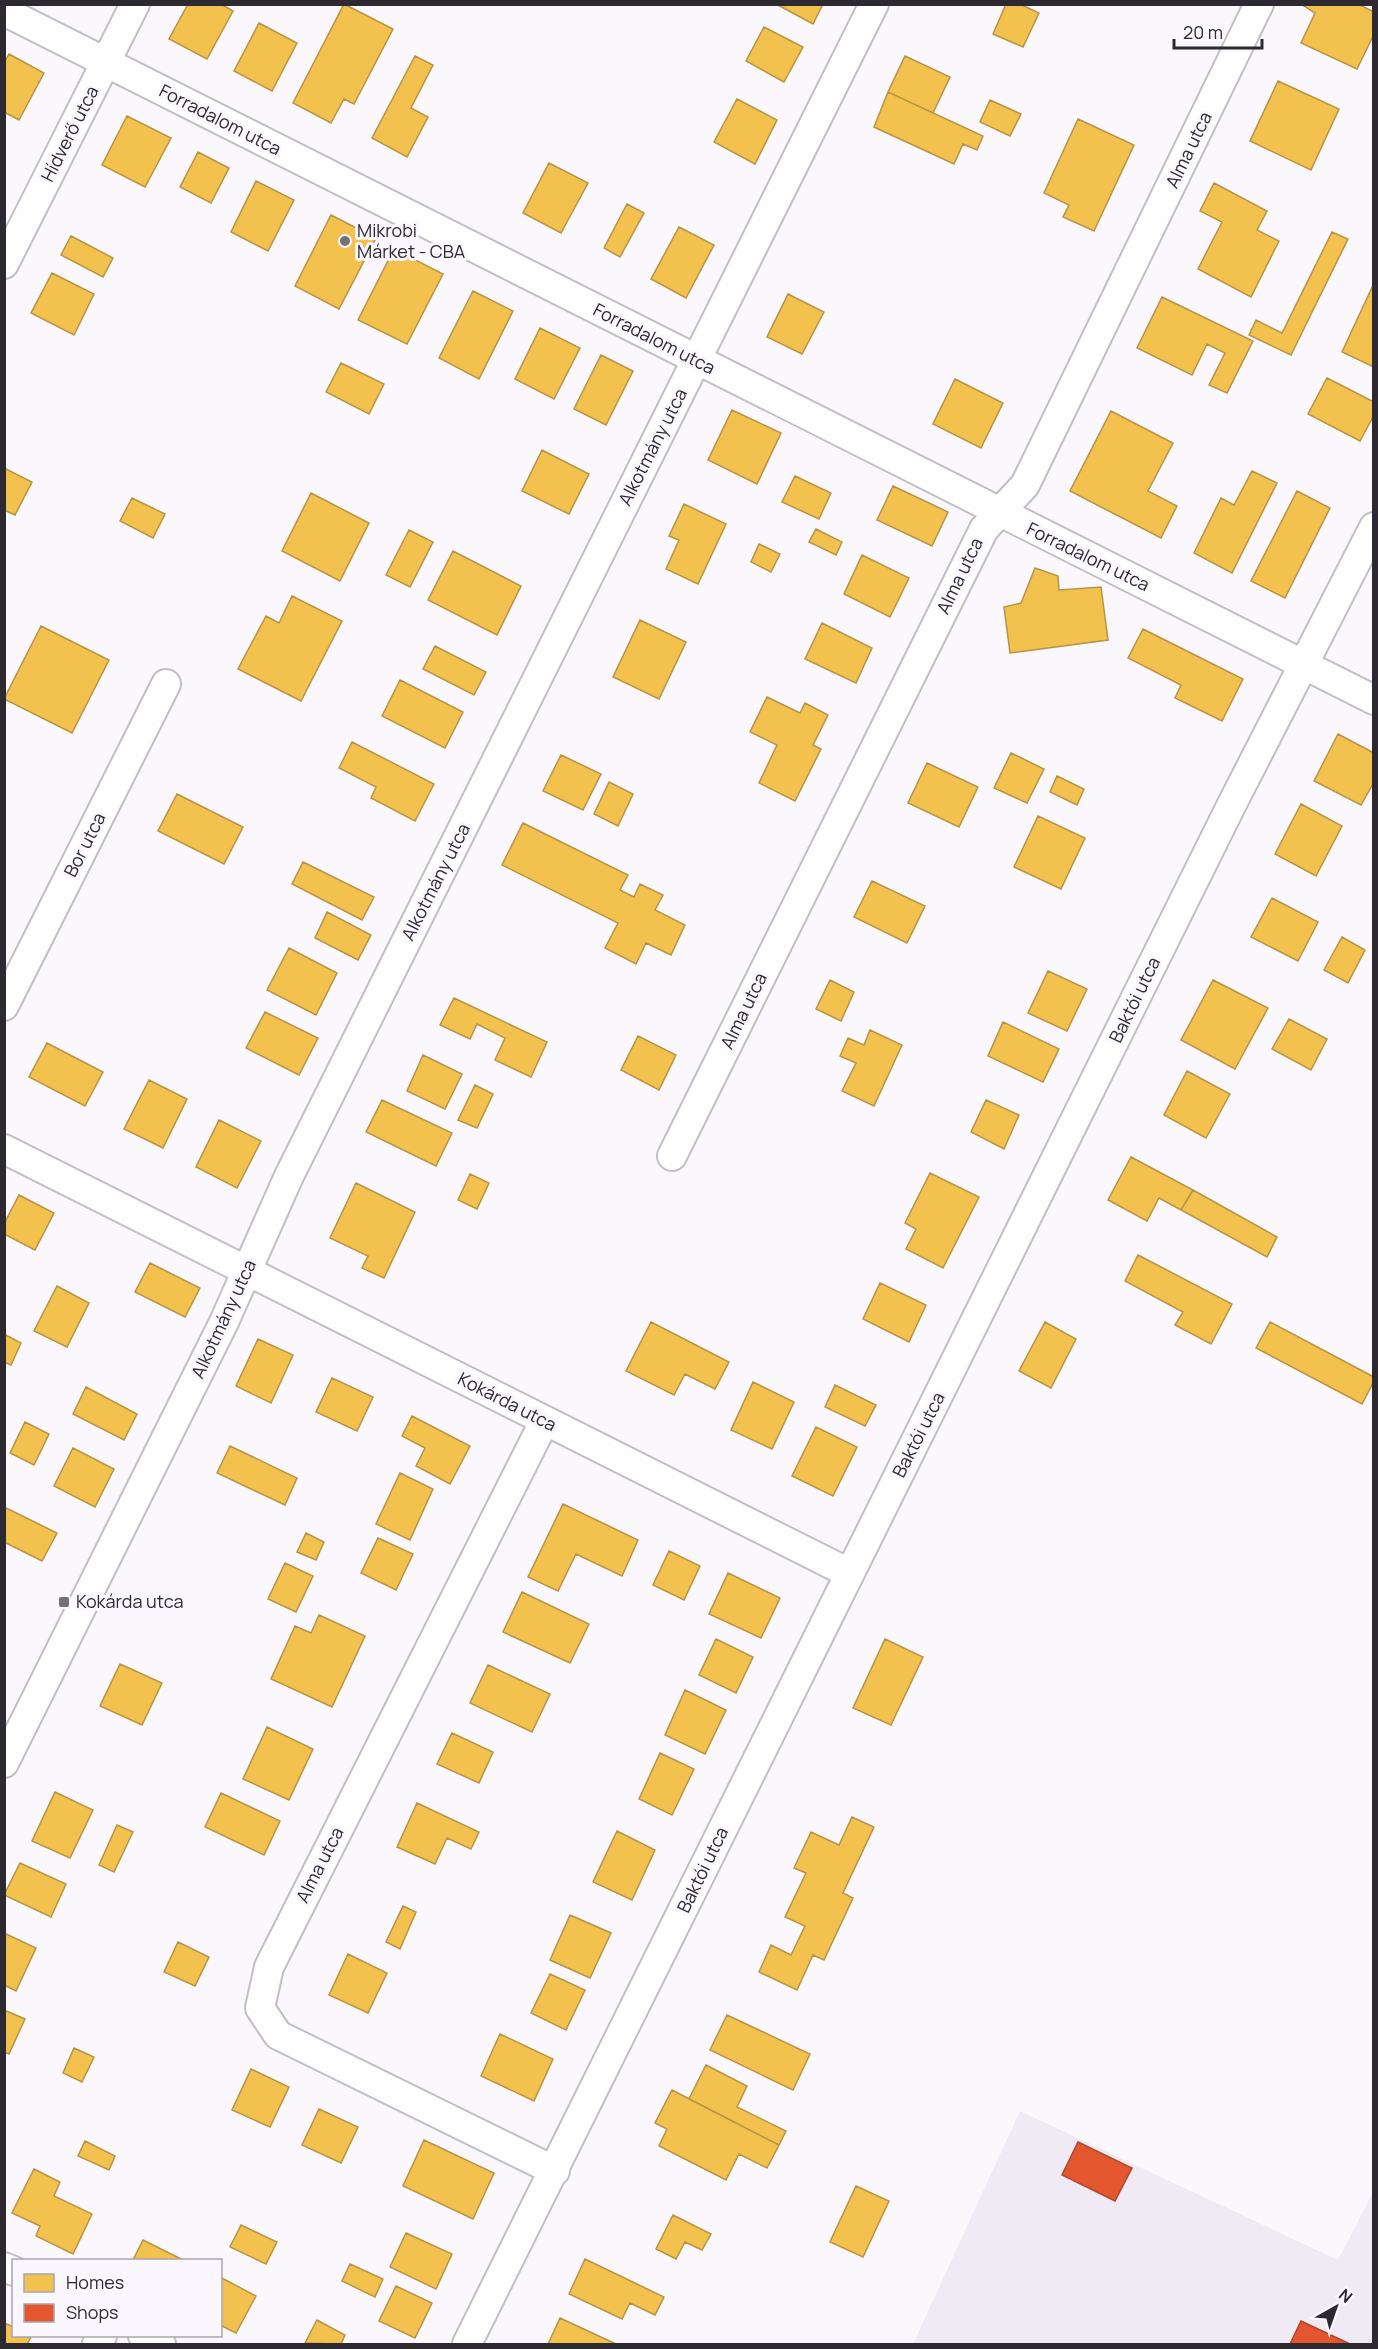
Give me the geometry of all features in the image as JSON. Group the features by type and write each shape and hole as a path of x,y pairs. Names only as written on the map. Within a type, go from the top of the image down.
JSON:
{"street":[{"name":"Hídverő utca","path":"4,264 135,4"},
{"name":"Alkotmány utca","path":"4,1763 214,1343 289,1176 874,4"},
{"name":"Alma utca","path":"672,1156 984,528 1025,485 1259,4"},
{"name":"Forradalom utca","path":"4,11 1374,700"},
{"name":"Baktói utca","path":"467,2344 555,2171 849,1573 1233,802 1374,527"},
{"name":"Bor utca","path":"4,1006 166,684"},
{"name":"Kokárda utca","path":"4,1149 248,1269 544,1422 849,1573"},
{"name":"Alma utca","path":"544,1422 269,1967 260,2008 278,2035 555,2171"},
{"path":"145,2337 161,2344"}],"shaded area":[{"path":"1020,2111 1338,2260 1373,2192 1373,2344 913,2344"}],"building: Homes":[{"path":"188,4 221,4 233,11 207,59 169,39"},
{"path":"344,4 393,29 354,104 344,99 331,123 293,103"},
{"path":"776,4 823,4 813,24"},
{"path":"1006,4 1020,4 1039,13 1023,47 993,34"},
{"path":"1301,4 1358,4 1374,12 1374,34 1357,69 1301,43 1315,13"},
{"path":"259,23 297,43 272,91 234,71"},
{"path":"764,27 803,47 784,82 746,61"},
{"path":"9,54 44,73 19,120 4,112 4,63"},
{"path":"415,56 433,65 411,108 428,117 407,157 372,138"},
{"path":"905,56 950,77 933,113 888,92"},
{"path":"1278,81 1339,109 1311,170 1250,141"},
{"path":"888,92 983,136 977,150 963,144 954,164 874,127"},
{"path":"737,99 777,120 755,164 714,142"},
{"path":"990,100 1021,114 1010,136 980,122"},
{"path":"127,116 171,138 145,187 102,165"},
{"path":"1078,119 1134,145 1094,231 1063,217 1069,205 1044,193"},
{"path":"198,152 229,168 211,203 180,187"},
{"path":"549,163 588,183 561,233 523,213"},
{"path":"256,181 294,200 268,251 231,232"},
{"path":"1214,183 1267,211 1257,230 1279,241 1251,297 1198,269 1222,222 1200,211"},
{"path":"627,204 644,213 620,257 604,248"},
{"path":"331,215 376,238 339,309 295,286"},
{"path":"679,227 714,245 686,298 651,279"},
{"path":"1332,232 1348,239 1291,355 1249,335 1256,320 1282,333"},
{"path":"71,236 113,258 103,277 61,255"},
{"path":"394,249 443,274 407,344 358,320"},
{"path":"52,273 94,294 74,335 31,313"},
{"path":"1374,283 1374,367 1342,352"},
{"path":"473,291 513,311 479,379 439,358"},
{"path":"788,294 824,312 802,354 767,337"},
{"path":"1162,297 1253,341 1227,393 1209,385 1225,353 1207,344 1192,375 1137,348"},
{"path":"540,328 580,348 554,399 515,379"},
{"path":"601,355 633,371 606,425 574,409"},
{"path":"341,363 384,384 369,414 326,392"},
{"path":"1327,378 1374,402 1374,415 1360,441 1308,414"},
{"path":"955,379 1003,403 981,448 933,424"},
{"path":"732,410 781,433 757,484 708,460"},
{"path":"1111,411 1173,443 1148,491 1177,506 1161,538 1070,491"},
{"path":"542,450 589,474 569,514 522,491"},
{"path":"4,468 32,482 15,515 4,510"},
{"path":"1252,471 1277,483 1232,573 1194,553 1221,498 1234,505"},
{"path":"795,476 831,493 819,519 782,502"},
{"path":"893,486 948,512 932,546 877,520"},
{"path":"1297,491 1330,508 1285,598 1251,581"},
{"path":"311,493 369,523 340,581 282,551"},
{"path":"132,498 165,514 153,538 120,521"},
{"path":"684,504 726,524 698,584 666,569 679,540 669,536"},
{"path":"816,529 842,542 836,555 809,542"},
{"path":"409,530 433,542 410,587 386,575"},
{"path":"759,544 780,554 771,572 751,562"},
{"path":"453,551 521,586 497,635 428,600"},
{"path":"862,555 909,578 890,617 844,594"},
{"path":"1035,568 1058,576 1059,590 1101,587 1108,640 1010,653 1004,607 1021,603"},
{"path":"292,596 342,621 301,701 238,669 266,616 279,623"},
{"path":"640,620 686,642 659,699 613,677"},
{"path":"822,623 872,648 856,683 805,659"},
{"path":"41,626 109,660 72,733 4,699"},
{"path":"1143,629 1243,679 1222,721 1175,698 1181,685 1128,658"},
{"path":"435,646 486,672 474,695 423,669"},
{"path":"400,680 463,712 445,748 382,716"},
{"path":"767,697 800,713 805,703 828,715 813,745 821,749 795,801 759,783 777,745 750,732"},
{"path":"1338,734 1374,753 1374,782 1361,805 1314,781"},
{"path":"352,742 434,784 415,821 371,798 376,787 339,768"},
{"path":"1011,753 1044,769 1027,803 994,788"},
{"path":"561,755 601,774 583,810 543,791"},
{"path":"927,763 978,787 959,827 908,803"},
{"path":"1057,776 1084,789 1077,805 1050,792"},
{"path":"609,782 633,794 618,826 594,814"},
{"path":"177,794 243,827 224,864 158,831"},
{"path":"1301,804 1342,826 1316,876 1275,854"},
{"path":"1038,816 1085,838 1061,889 1014,867"},
{"path":"523,823 628,875 620,890 634,897 640,884 663,895 655,910 685,925 671,955 646,943 636,964 605,948 618,923 502,865"},
{"path":"303,862 374,897 362,920 292,884"},
{"path":"872,881 925,906 907,943 854,917"},
{"path":"1272,898 1318,922 1298,961 1251,937"},
{"path":"327,912 371,935 358,960 315,938"},
{"path":"1342,937 1365,950 1348,983 1324,970"},
{"path":"289,948 337,973 316,1015 267,990"},
{"path":"1048,971 1087,989 1067,1031 1028,1013"},
{"path":"830,980 854,992 841,1021 816,1009"},
{"path":"1213,980 1268,1008 1235,1069 1181,1040"},
{"path":"454,998 547,1042 531,1077 495,1060 505,1038 477,1024 470,1039 440,1025"},
{"path":"265,1012 318,1038 299,1075 246,1048"},
{"path":"1289,1019 1327,1039 1311,1070 1272,1049"},
{"path":"1003,1022 1059,1049 1043,1082 988,1056"},
{"path":"870,1030 902,1045 874,1106 842,1091 856,1063 840,1056 848,1038 864,1045"},
{"path":"638,1036 676,1055 659,1090 621,1070"},
{"path":"47,1043 103,1072 85,1106 29,1077"},
{"path":"423,1055 462,1074 445,1109 407,1091"},
{"path":"1187,1071 1230,1094 1206,1138 1164,1115"},
{"path":"149,1080 187,1099 163,1148 124,1129"},
{"path":"475,1085 493,1094 477,1128 458,1120"},
{"path":"382,1100 452,1133 436,1166 366,1132"},
{"path":"986,1100 1019,1115 1004,1149 971,1132"},
{"path":"219,1120 261,1141 237,1188 196,1167"},
{"path":"1131,1157 1193,1190 1181,1210 1159,1198 1147,1221 1108,1200"},
{"path":"930,1173 979,1197 943,1268 906,1249 916,1229 905,1223"},
{"path":"470,1174 489,1183 477,1209 458,1200"},
{"path":"356,1183 415,1212 384,1278 362,1268 368,1256 330,1238"},
{"path":"1193,1190 1277,1237 1267,1257 1181,1210"},
{"path":"19,1195 54,1213 35,1250 4,1234 4,1224"},
{"path":"1138,1255 1232,1304 1211,1344 1175,1325 1183,1312 1125,1281"},
{"path":"150,1263 200,1288 185,1317 135,1292"},
{"path":"880,1283 926,1305 909,1342 863,1319"},
{"path":"57,1286 89,1303 67,1347 34,1331"},
{"path":"651,1322 729,1362 715,1389 685,1374 674,1395 626,1371"},
{"path":"1045,1322 1076,1339 1051,1388 1019,1371"},
{"path":"1270,1322 1374,1377 1362,1404 1256,1348"},
{"path":"4,1334 21,1343 11,1365 4,1362"},
{"path":"258,1339 293,1355 271,1403 236,1386"},
{"path":"332,1378 373,1397 357,1431 316,1412"},
{"path":"753,1382 794,1402 772,1449 731,1430"},
{"path":"835,1385 876,1405 865,1426 825,1407"},
{"path":"86,1387 137,1414 124,1440 73,1414"},
{"path":"412,1416 470,1446 450,1484 416,1466 425,1448 402,1436"},
{"path":"25,1422 49,1434 34,1465 10,1453"},
{"path":"816,1427 857,1447 833,1496 792,1476"},
{"path":"230,1446 297,1478 285,1505 217,1473"},
{"path":"73,1448 114,1469 95,1507 54,1486"},
{"path":"400,1473 433,1489 410,1540 376,1524"},
{"path":"563,1504 638,1540 622,1576 576,1554 558,1591 528,1577"},
{"path":"4,1507 57,1533 42,1561 4,1542"},
{"path":"306,1533 324,1542 316,1560 297,1552"},
{"path":"378,1538 413,1554 396,1590 361,1573"},
{"path":"669,1551 700,1566 684,1600 653,1585"},
{"path":"285,1563 313,1576 296,1612 268,1599"},
{"path":"728,1573 780,1598 761,1638 709,1614"},
{"path":"522,1592 589,1624 570,1663 503,1632"},
{"path":"319,1615 365,1636 332,1707 271,1679 295,1626 311,1633"},
{"path":"716,1639 753,1657 736,1693 699,1675"},
{"path":"885,1639 923,1657 891,1725 853,1708"},
{"path":"120,1664 162,1683 142,1725 100,1706"},
{"path":"488,1665 550,1694 532,1732 470,1703"},
{"path":"685,1690 726,1710 705,1754 665,1735"},
{"path":"267,1727 313,1749 289,1800 243,1779"},
{"path":"452,1733 493,1752 479,1783 437,1764"},
{"path":"660,1753 694,1769 672,1815 639,1799"},
{"path":"55,1792 93,1810 70,1858 32,1841"},
{"path":"221,1793 280,1821 264,1855 205,1827"},
{"path":"417,1803 479,1832 471,1849 447,1838 435,1864 397,1847"},
{"path":"852,1817 874,1827 843,1893 853,1898 824,1960 813,1955 797,1990 759,1972 771,1945 791,1955 805,1926 785,1917 806,1873 794,1868 811,1832 839,1845"},
{"path":"117,1825 133,1832 114,1872 99,1865"},
{"path":"617,1831 655,1850 632,1900 593,1882"},
{"path":"20,1863 66,1884 51,1917 4,1895"},
{"path":"403,1906 416,1912 400,1949 386,1942"},
{"path":"570,1915 611,1933 590,1978 550,1960"},
{"path":"4,1933 36,1948 16,1991 4,1985"},
{"path":"178,1942 209,1957 195,1986 164,1972"},
{"path":"348,1954 387,1973 368,2013 329,1995"},
{"path":"550,1974 585,1990 566,2030 531,2013"},
{"path":"4,2010 25,2019 9,2054 4,2052"},
{"path":"727,2015 810,2054 793,2090 710,2050"},
{"path":"500,2034 553,2059 534,2101 481,2076"},
{"path":"74,2048 94,2057 82,2082 63,2073"},
{"path":"706,2065 747,2086 737,2107 786,2131 779,2145 689,2099"},
{"path":"251,2069 289,2087 270,2127 232,2110"},
{"path":"672,2090 779,2145 767,2168 739,2154 726,2180 659,2146 667,2129 655,2123"},
{"path":"319,2109 358,2127 341,2163 302,2145"},
{"path":"424,2140 494,2173 473,2219 403,2186"},
{"path":"85,2141 115,2156 109,2170 78,2156"},
{"path":"34,2169 60,2182 54,2196 92,2214 73,2254 36,2236 40,2226 12,2213"},
{"path":"856,2186 889,2201 863,2257 830,2242"},
{"path":"673,2215 711,2234 702,2250 685,2242 676,2259 656,2249"},
{"path":"241,2225 277,2242 266,2264 230,2247"},
{"path":"406,2233 452,2254 436,2289 390,2267"},
{"path":"143,2240 181,2259 134,2259"},
{"path":"585,2259 664,2297 655,2315 630,2303 622,2319 569,2294"},
{"path":"350,2264 383,2279 375,2297 342,2281"},
{"path":"222,2278 256,2296 236,2333 222,2326"},
{"path":"396,2286 432,2303 415,2338 379,2321"},
{"path":"560,2318 616,2344 548,2344"},
{"path":"317,2320 345,2335 341,2344 305,2343"},
{"path":"4,2323 12,2326 12,2337 31,2337 27,2344 4,2344"}],"building: Shops":[{"path":"1078,2142 1132,2168 1115,2201 1062,2175"},
{"path":"1301,2321 1350,2344 1290,2344"}],"place":[{"name":"Mikrobi Márket - CBA","path":"345,241"},
{"name":"Kokárda utca","path":"64,1602"}]}
